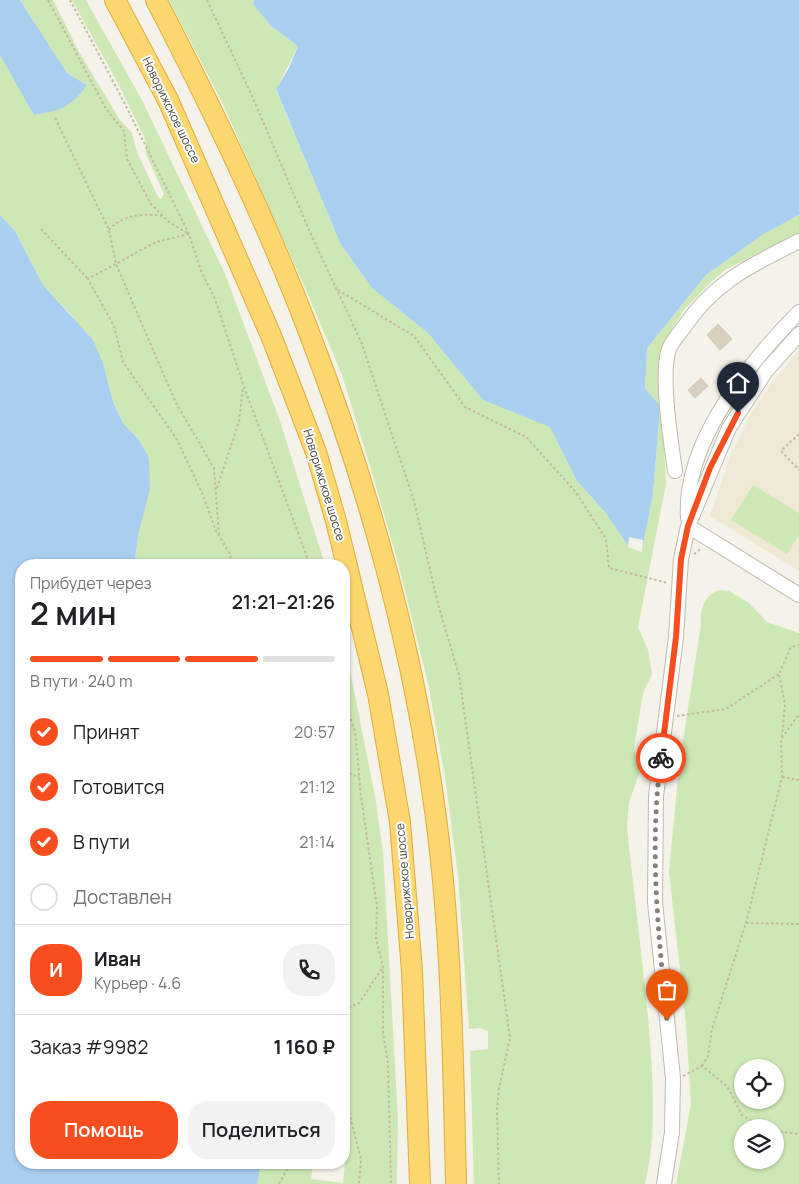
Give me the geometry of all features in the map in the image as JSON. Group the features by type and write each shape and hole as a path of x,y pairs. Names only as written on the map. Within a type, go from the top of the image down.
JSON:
{"highway":[{"name":"Новорижское шоссе","path":"115,0 168,100 246,275 316,452 345,559"},
{"path":"156,0 199,82 307,325 350,449 397,615 425,752 436,817 444,889 456,1184"},
{"name":"Новорижское шоссе","path":"350,579 378,694 400,822 412,971 420,1184"}],"street":[{"path":"675,471 669,425 666,370 670,348 692,316 717,288 754,263 799,241"},
{"path":"688,526 687,504 695,465 714,420 754,360 799,312"},
{"path":"668,1183 672,1132 673,1078 655,902 656,796 676,637 681,559 688,526 729,428 766,371 799,334"},
{"path":"688,526 799,595"}],"path":[{"path":"48,0 106,109 124,131 127,159 151,204 162,216 189,234"},
{"path":"70,0 124,102 189,234 201,271 216,299 243,384 306,559"},
{"path":"207,0 253,98 309,230 362,344 414,500 438,604 459,675 510,1038 497,1110 499,1184"},
{"path":"55,118 109,230 116,264 176,403 214,468 219,536"},
{"path":"109,230 115,222 130,217 151,214 162,216"},
{"path":"42,229 88,279 114,326 123,362 176,438 231,559"},
{"path":"88,279 156,242 189,234"},
{"path":"338,290 414,336 465,407 526,437 574,491 606,539 609,568 679,586"},
{"path":"216,490 239,422 243,384"},
{"path":"799,434 781,452 799,470"},
{"path":"692,557 697,550 704,548"},
{"path":"676,716 726,709 779,674 791,647 799,645"},
{"path":"682,1076 702,1066 708,1056 712,1029 746,924 782,777 781,739 784,704 779,674"},
{"path":"781,739 799,714"},
{"path":"350,717 355,731 359,777 377,908 376,938 383,966 383,1033 388,1063 391,1184"},
{"path":"350,774 359,777"},
{"path":"782,777 799,780"},
{"path":"746,924 799,924"},
{"path":"350,1007 359,1003 383,966"},
{"path":"702,1066 727,1086 742,1115 748,1119"},
{"path":"350,1117 360,1159 358,1184"},
{"path":"784,1132 799,1134"},
{"path":"279,1184 287,1169"}],"shaded area":[{"path":"799,351 799,571 710,516 730,456 750,415 774,380"}],"green space":[{"path":"20,0 53,0 79,52 120,120 132,133 137,152 158,197 161,199 164,194 146,154 146,141 120,87 72,0 86,0 143,102 225,274 280,421 323,559 135,559 139,531 139,440 123,423 113,402 103,363 72,316 43,285 15,231 0,215 0,55 6,63 87,85 67,73"},
{"path":"169,0 254,0 254,4 271,26 298,46 276,90 340,243 372,288 428,333 483,400 550,426 577,481 605,512 627,544 642,549 653,494 660,407 645,388 647,348 706,275 762,235 799,215 799,233 725,270 683,311 662,347 661,397 666,484 638,627 648,650 652,674 643,693 634,748 640,772 629,802 627,828 652,1068 653,1126 645,1184 474,1184 470,1051 488,1049 488,1031 480,1028 469,1029 458,875 445,777 428,683 397,559 342,375 222,102"},
{"path":"753,485 799,513 799,535 787,554 731,520"},
{"path":"719,590 729,591 749,603 767,622 799,633 799,1184 676,1184 691,1104 686,1024 669,872 679,767 701,624 701,613 706,599"},
{"path":"350,670 375,796 383,852 398,1118 397,1184 257,1184 260,1169 312,1169 311,1179 343,1183 344,1169 350,1169"}],"water":[{"path":"0,0 20,0 67,73 87,85 75,99 64,107 34,115 0,55"},
{"path":"254,0 799,0 799,215 762,235 706,275 647,348 645,388 660,406 653,494 642,550 627,544 605,512 577,481 550,427 483,400 428,333 372,288 340,243 276,89 289,68 298,46 271,26 253,4"},
{"path":"0,215 15,231 43,285 93,340 103,363 113,402 123,423 139,440 149,458 150,489 139,531 135,559 15,559 15,1169 260,1169 257,1184 0,1184"}],"pier":[{"path":"629,537 643,540 642,552 628,547"}],"building":[{"path":"718,324 732,339 720,350 707,335"},
{"path":"701,378 708,386 695,398 688,390"}],"way so far":[{"path":"661,758 656,796 655,902 667,1020"}],"route":[{"path":"661,758 676,637 681,559 688,526 710,468 738,413"}]}
